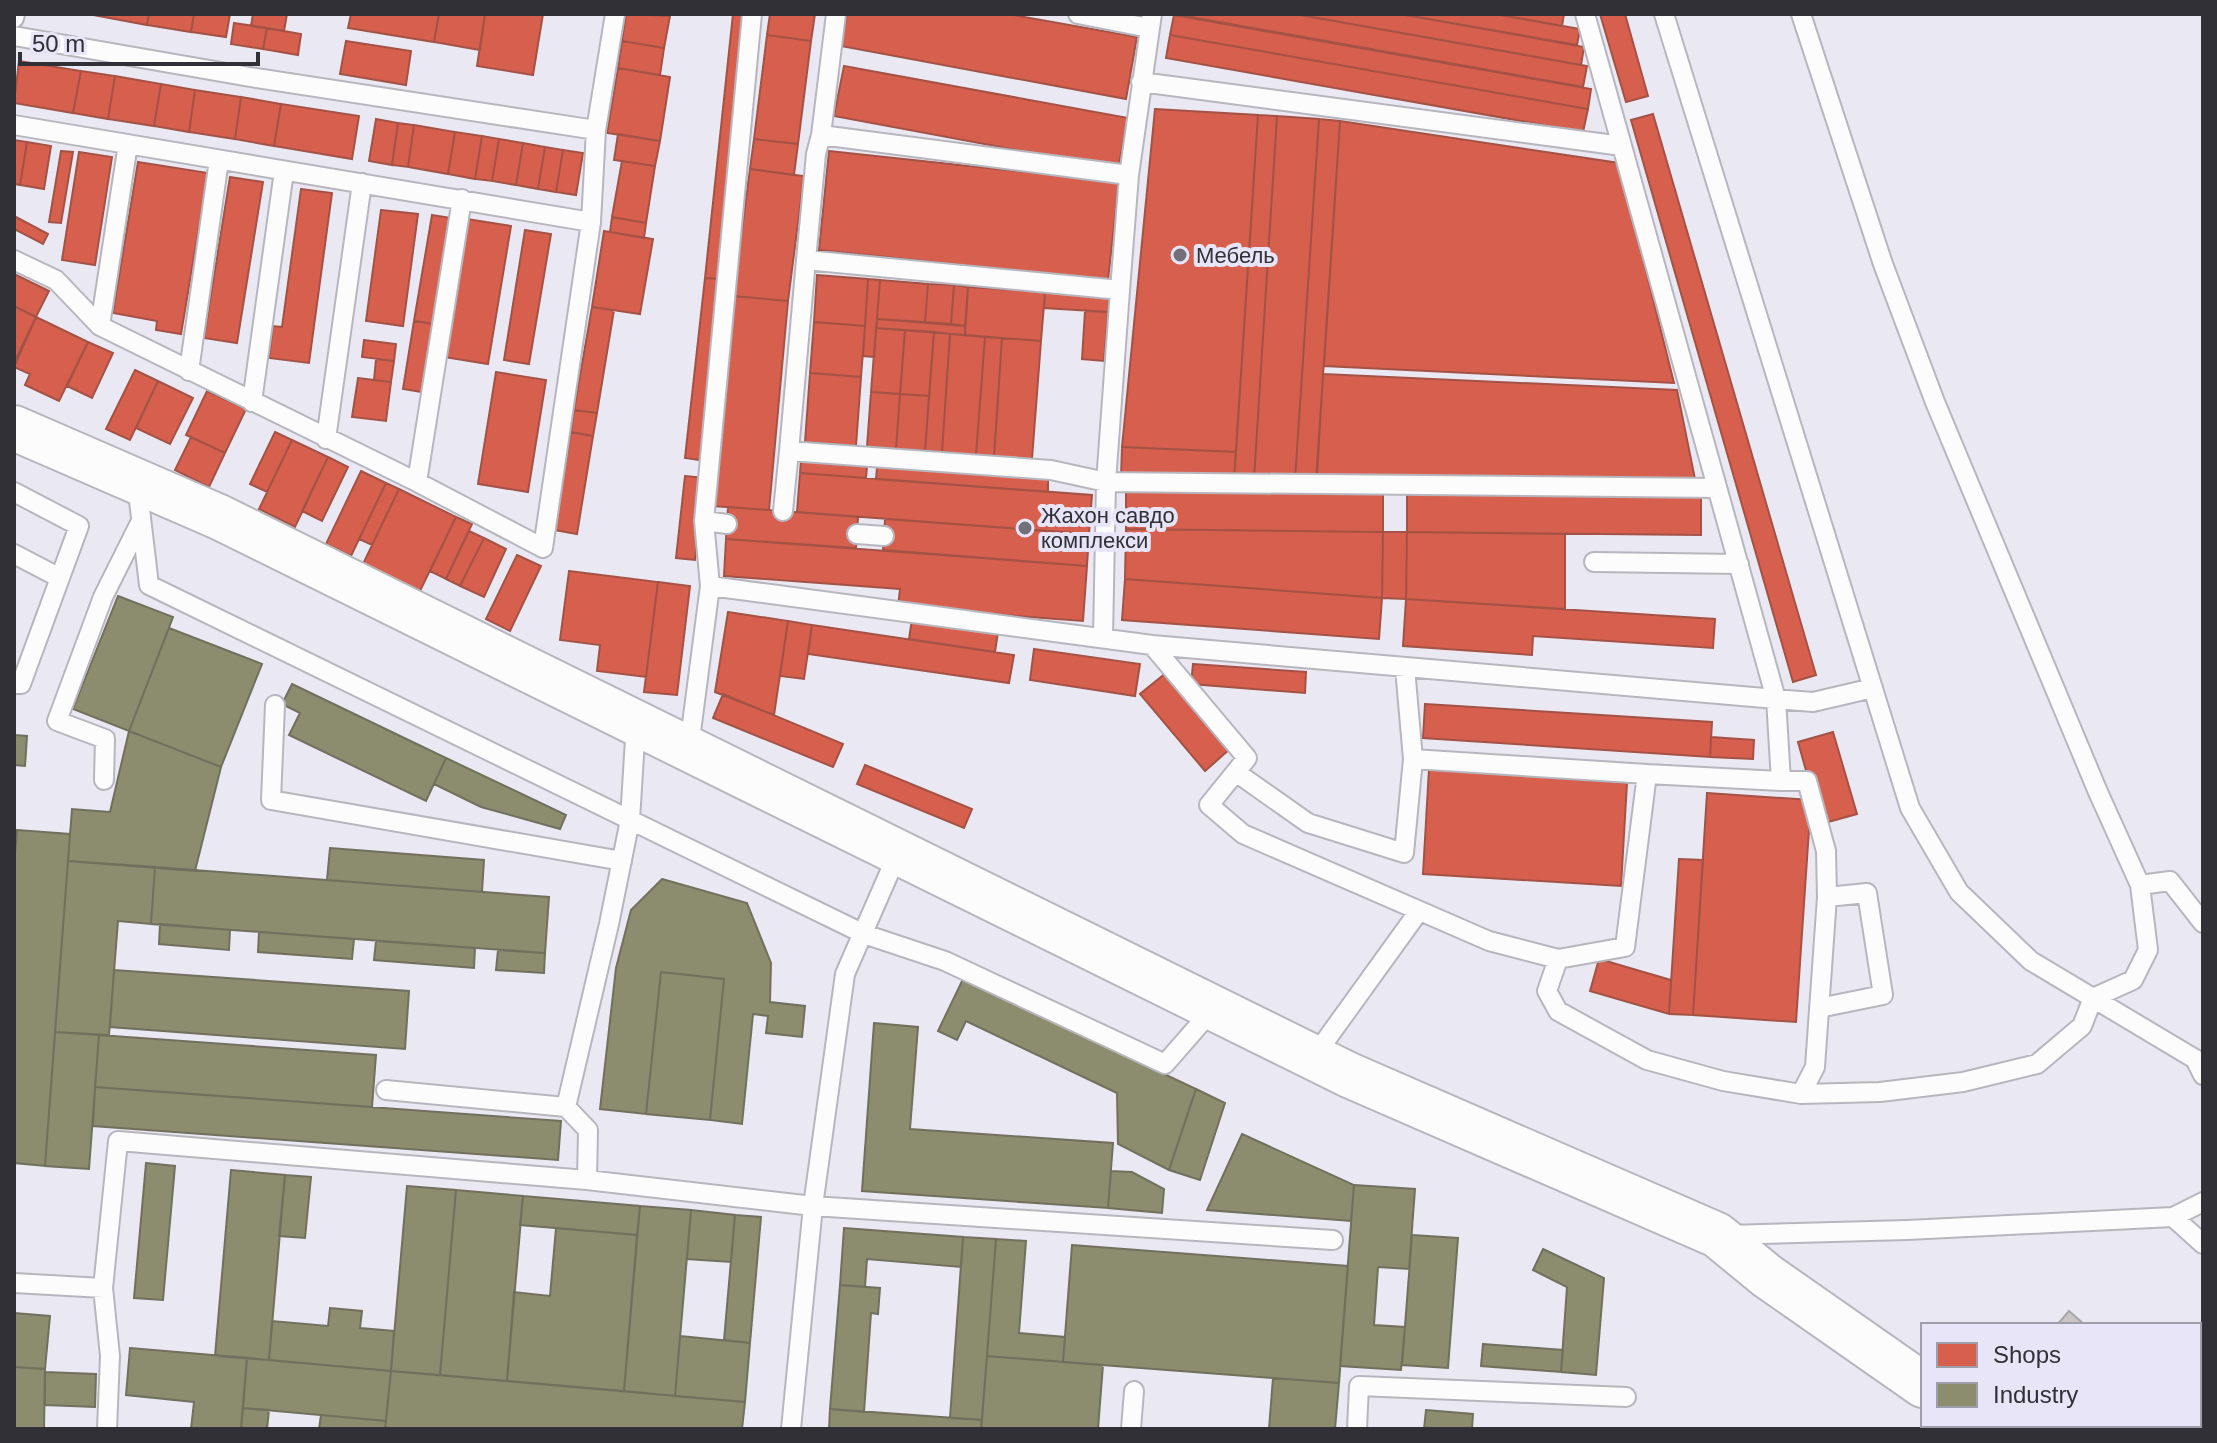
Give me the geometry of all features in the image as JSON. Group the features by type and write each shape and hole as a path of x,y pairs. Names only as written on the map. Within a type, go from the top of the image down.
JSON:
{"main road":[{"path":"14,428 139,501 219,517 1313,1058 1717,1235 1767,1276 1921,1384"}],"lane":[{"path":"14,260 56,280 100,326 417,482 543,548 591,222 596,130 615,14"},
{"path":"688,749 710,586 704,521 752,14"},
{"path":"783,511 816,154 836,14"},
{"path":"1078,14 1150,21 1129,175 1106,482 1096,551 1103,638"},
{"path":"1585,14 1776,699 1781,781"},
{"path":"1664,14 1910,808 1959,892 2031,961 2195,1059 2203,1075"},
{"path":"1558,959 1547,991 1558,1011 1647,1060 1723,1081 1801,1094 1880,1092 1963,1082 2037,1064 2082,1026 2093,998 2133,980 2148,950 2140,885 1935,402 1883,264 1801,14"},
{"path":"14,36 250,77 596,130"},
{"path":"1141,82 1622,146"},
{"path":"14,125 591,222"},
{"path":"821,135 1129,175"},
{"path":"100,326 128,144"},
{"path":"189,371 219,160"},
{"path":"252,402 284,171"},
{"path":"326,439 362,183"},
{"path":"417,482 462,199"},
{"path":"806,260 1120,290"},
{"path":"789,451 1051,470 1106,482 1717,488"},
{"path":"14,492 79,526 21,684 14,684"},
{"path":"104,780 105,739 57,721 139,501"},
{"path":"139,501 149,585 864,934 945,961 1165,1064 1213,1009"},
{"path":"704,521 727,524"},
{"path":"857,534 884,536"},
{"path":"14,554 60,578"},
{"path":"1594,562 1739,564"},
{"path":"710,586 1152,645 1405,668 1813,702 1873,688"},
{"path":"1152,645 1247,758 1209,805 1243,834 1489,941 1558,959 1625,947 1647,774"},
{"path":"1237,773 1308,823 1404,853 1413,759 1405,668"},
{"path":"275,705 271,800 622,861"},
{"path":"566,1107 630,820 636,723"},
{"path":"1413,759 1807,781 1826,851 1827,897 1815,1067 1801,1094"},
{"path":"791,1429 813,1206 845,974 898,853"},
{"path":"2140,885 2170,881 2203,923"},
{"path":"1819,1008 1883,995 1867,893 1827,897"},
{"path":"1313,1058 1419,911"},
{"path":"386,1090 566,1107 588,1130 587,1180"},
{"path":"107,1429 110,1356 103,1288 118,1141 587,1180 813,1206 1333,1240"},
{"path":"1717,1235 1907,1230 2173,1217 2203,1202"},
{"path":"2173,1217 2203,1244"},
{"path":"14,1283 103,1288"},
{"path":"1357,1429 1359,1386 1626,1397"},
{"path":"1131,1429 1134,1391"}],"building: Shops":[{"path":"88,14 149,14 147,25"},
{"path":"149,14 194,14 191,32 147,25"},
{"path":"194,14 230,14 226,37 191,32"},
{"path":"253,14 287,14 284,31 251,26"},
{"path":"351,14 439,14 434,42 348,28"},
{"path":"439,14 485,14 480,50 434,42"},
{"path":"485,14 543,14 533,75 477,66"},
{"path":"626,14 670,16 664,48 622,41"},
{"path":"733,14 748,14 719,279 705,278"},
{"path":"770,14 815,14 811,41 767,35"},
{"path":"847,14 1008,14 1137,37 1126,99 841,46"},
{"path":"1174,14 1295,14 1587,66 1583,87"},
{"path":"1295,14 1400,14 1584,47 1581,65"},
{"path":"1400,14 1495,14 1580,29 1577,45"},
{"path":"1495,14 1564,14 1562,26"},
{"path":"1600,14 1625,14 1648,96 1626,102"},
{"path":"1174,15 1591,89 1588,109 1170,35"},
{"path":"234,23 267,28 263,49 231,44"},
{"path":"267,28 301,34 298,55 263,49"},
{"path":"767,35 811,41 798,144 754,139"},
{"path":"1170,35 1588,109 1583,132 1166,58"},
{"path":"346,41 411,51 406,85 340,74"},
{"path":"622,41 664,48 660,75 618,68"},
{"path":"19,61 81,71 73,113 14,103"},
{"path":"844,66 1128,118 1118,169 834,116"},
{"path":"618,68 670,77 660,141 607,133"},
{"path":"81,71 115,76 108,119 73,113"},
{"path":"115,76 161,84 154,126 108,119"},
{"path":"161,84 195,90 189,132 154,126"},
{"path":"195,90 241,97 235,139 189,132"},
{"path":"241,97 281,104 274,146 235,139"},
{"path":"281,104 359,116 352,159 274,146"},
{"path":"1155,109 1258,115 1236,452 1122,447"},
{"path":"1653,114 1816,675 1793,682 1631,120"},
{"path":"1258,115 1277,116 1254,479 1234,479"},
{"path":"1277,116 1319,119 1295,480 1254,479"},
{"path":"376,119 398,123 392,165 369,161"},
{"path":"1319,119 1340,121 1316,480 1295,480"},
{"path":"1340,121 1619,163 1674,383 1324,366"},
{"path":"398,123 414,125 408,167 392,165"},
{"path":"414,125 455,132 448,174 408,167"},
{"path":"455,132 482,136 475,179 448,174"},
{"path":"618,134 660,141 655,166 614,160"},
{"path":"482,136 499,139 492,181 475,179"},
{"path":"499,139 523,143 516,185 492,181"},
{"path":"754,139 798,144 794,175 750,169"},
{"path":"14,140 27,142 20,185 14,184"},
{"path":"27,142 51,146 44,189 20,185"},
{"path":"523,143 545,147 538,189 516,185"},
{"path":"545,147 563,150 556,192 538,189"},
{"path":"563,150 583,153 576,195 556,192"},
{"path":"61,151 73,152 61,223 49,222"},
{"path":"829,151 1119,182 1108,280 819,250"},
{"path":"79,152 112,157 95,265 62,260"},
{"path":"622,161 655,166 646,223 612,217"},
{"path":"138,162 208,173 181,334 156,330 157,321 113,313"},
{"path":"750,169 804,176 788,301 733,296"},
{"path":"230,177 263,182 237,343 204,338"},
{"path":"301,189 332,193 309,363 269,358 273,326 282,327"},
{"path":"381,210 418,214 403,326 366,321"},
{"path":"432,215 451,218 434,324 414,321"},
{"path":"14,216 48,234 43,244 14,229"},
{"path":"612,217 646,223 644,238 610,232"},
{"path":"467,219 511,226 488,364 444,357"},
{"path":"525,230 551,234 529,364 504,360"},
{"path":"604,231 653,239 640,314 592,307"},
{"path":"14,274 49,291 36,317 14,306"},
{"path":"817,275 868,279 865,326 814,322"},
{"path":"705,278 719,279 700,460 685,458"},
{"path":"868,279 880,280 874,357 863,356"},
{"path":"880,280 928,284 925,322 877,319"},
{"path":"928,284 954,285 951,324 925,322"},
{"path":"954,285 968,287 965,326 951,324"},
{"path":"968,287 1045,292 1041,341 965,335"},
{"path":"1045,292 1109,297 1108,312 1044,308"},
{"path":"733,296 788,301 769,510 713,506"},
{"path":"14,306 36,317 14,363"},
{"path":"592,307 614,310 597,413 574,410"},
{"path":"1085,311 1108,312 1104,361 1082,359"},
{"path":"36,317 88,342 59,401 25,385 30,374 14,367"},
{"path":"877,319 965,326 965,335 876,328"},
{"path":"414,321 434,324 422,392 403,389"},
{"path":"814,322 865,326 861,377 810,373"},
{"path":"876,328 905,330 900,394 871,392"},
{"path":"905,330 934,332 929,396 900,394"},
{"path":"934,332 950,334 942,452 925,451"},
{"path":"950,334 985,337 976,455 942,452"},
{"path":"985,337 1002,338 994,457 976,455"},
{"path":"1002,338 1041,341 1032,459 994,457"},
{"path":"364,340 396,344 394,361 362,357"},
{"path":"88,342 113,353 92,398 67,386"},
{"path":"376,359 394,361 391,382 374,380"},
{"path":"135,370 158,381 130,440 106,429"},
{"path":"496,372 546,380 528,492 478,484"},
{"path":"810,373 861,377 856,446 805,442"},
{"path":"1323,374 1677,390 1696,484 1317,476"},
{"path":"358,378 391,382 386,421 352,417"},
{"path":"158,381 193,398 170,444 136,428"},
{"path":"207,391 246,409 225,453 186,435"},
{"path":"871,392 900,394 896,449 867,447"},
{"path":"900,394 929,396 925,451 896,449"},
{"path":"574,410 597,413 593,436 571,432"},
{"path":"275,432 292,440 267,492 250,484"},
{"path":"571,432 593,436 577,534 554,530"},
{"path":"191,437 225,453 209,487 175,470"},
{"path":"292,440 328,457 295,527 259,509"},
{"path":"1122,447 1236,452 1234,479 1121,478"},
{"path":"328,457 348,467 322,521 302,511"},
{"path":"801,461 867,466 866,478 800,473"},
{"path":"877,467 1048,479 1048,492 876,479"},
{"path":"361,471 386,483 351,556 326,544"},
{"path":"800,473 1092,495 1089,534 797,512"},
{"path":"685,476 704,478 695,560 676,558"},
{"path":"386,483 399,489 372,545 359,539"},
{"path":"1126,488 1383,491 1383,532 1126,529"},
{"path":"399,489 456,517 420,591 363,564"},
{"path":"1407,491 1701,494 1701,535 1407,532"},
{"path":"728,507 858,517 856,548 726,539"},
{"path":"456,517 472,524 446,579 430,571"},
{"path":"885,519 1089,534 1087,566 883,550"},
{"path":"1126,529 1383,532 1382,598 1125,579"},
{"path":"469,531 484,538 460,586 446,579"},
{"path":"1383,532 1407,532 1406,599 1382,598"},
{"path":"1407,532 1565,534 1565,609 1406,599"},
{"path":"484,538 506,549 484,597 460,586"},
{"path":"726,539 1087,566 1083,621 898,607 900,589 724,576"},
{"path":"517,555 541,566 510,631 486,619"},
{"path":"569,571 658,582 646,677 597,671 600,645 560,640"},
{"path":"1125,579 1382,598 1379,639 1122,620"},
{"path":"658,582 690,586 677,695 644,692"},
{"path":"1406,599 1715,619 1713,648 1533,636 1532,655 1403,646"},
{"path":"728,612 788,621 774,715 715,692"},
{"path":"912,619 998,632 995,652 909,639"},
{"path":"788,621 812,625 804,679 780,676"},
{"path":"812,625 1014,655 1009,683 808,654"},
{"path":"1034,649 1140,664 1135,696 1030,680"},
{"path":"1193,664 1306,672 1305,693 1191,684"},
{"path":"1166,673 1230,749 1205,771 1140,694"},
{"path":"723,694 843,744 833,767 713,718"},
{"path":"1425,704 1712,722 1710,757 1423,738"},
{"path":"1833,732 1857,814 1821,824 1798,742"},
{"path":"1711,737 1754,740 1753,759 1710,757"},
{"path":"865,765 972,809 964,828 857,784"},
{"path":"1429,769 1627,783 1621,886 1423,874"},
{"path":"1707,793 1811,800 1796,1022 1693,1015"},
{"path":"1679,859 1703,860 1693,1015 1669,1014"},
{"path":"1599,959 1671,980 1669,1014 1590,991"}],"building: Industry":[{"path":"118,596 173,617 129,731 73,709"},
{"path":"169,628 262,664 221,767 129,731"},
{"path":"292,684 446,758 426,801 289,735 300,713 282,704"},
{"path":"129,731 221,767 195,871 68,861 72,809 110,812"},
{"path":"14,735 27,736 25,766 14,765"},
{"path":"446,758 566,815 560,829 481,807 434,784"},
{"path":"17,830 70,834 45,1166 14,1163 14,865"},
{"path":"330,848 484,860 482,892 327,880"},
{"path":"68,861 155,867 151,924 118,921 109,1035 55,1032"},
{"path":"155,867 549,897 545,953 151,924"},
{"path":"662,879 747,903 771,963 770,1002 805,1006 802,1037 766,1033 768,1016 753,1014 742,1124 710,1120 724,979 661,972 646,1114 600,1109 616,968 631,910"},
{"path":"160,924 230,930 229,950 159,944"},
{"path":"259,932 354,939 352,959 258,952"},
{"path":"376,941 475,948 474,968 374,960"},
{"path":"498,950 545,953 544,973 496,970"},
{"path":"114,970 409,991 405,1049 110,1027"},
{"path":"661,972 724,979 710,1120 646,1114"},
{"path":"963,979 1196,1089 1169,1170 1118,1144 1117,1093 966,1021 957,1040 938,1031"},
{"path":"874,1023 918,1027 910,1129 1113,1143 1108,1208 862,1191"},
{"path":"55,1032 99,1035 89,1169 45,1166"},
{"path":"99,1035 376,1055 372,1107 95,1087"},
{"path":"95,1087 561,1121 558,1160 93,1126"},
{"path":"1196,1089 1225,1103 1200,1180 1169,1170"},
{"path":"1242,1134 1354,1185 1351,1221 1207,1210"},
{"path":"146,1163 175,1166 163,1300 134,1298"},
{"path":"231,1170 285,1175 269,1360 215,1356"},
{"path":"1111,1171 1132,1172 1164,1189 1162,1213 1108,1208"},
{"path":"285,1175 311,1177 305,1238 279,1236"},
{"path":"1354,1185 1415,1189 1409,1269 1378,1267 1374,1325 1405,1327 1401,1370 1340,1366"},
{"path":"407,1186 456,1190 440,1375 391,1371"},
{"path":"456,1190 523,1196 507,1381 440,1375"},
{"path":"523,1196 640,1206 637,1235 520,1225"},
{"path":"640,1206 691,1210 675,1396 624,1391"},
{"path":"691,1210 735,1215 731,1262 687,1259"},
{"path":"735,1215 761,1217 750,1343 724,1340"},
{"path":"556,1228 637,1235 624,1391 507,1381 514,1292 550,1296"},
{"path":"844,1228 963,1237 961,1267 867,1259 865,1287 840,1285"},
{"path":"1412,1235 1458,1238 1448,1368 1402,1365"},
{"path":"963,1237 996,1239 982,1420 950,1418"},
{"path":"996,1239 1026,1241 1019,1333 1065,1337 1063,1362 987,1356"},
{"path":"1072,1245 1348,1266 1339,1383 1063,1362"},
{"path":"1543,1249 1604,1278 1596,1375 1561,1372 1567,1287 1533,1270"},
{"path":"840,1285 880,1288 878,1314 871,1313 864,1412 830,1409"},
{"path":"330,1308 362,1311 360,1328 394,1331 391,1371 269,1360 272,1321 328,1326"},
{"path":"14,1313 50,1316 45,1369 14,1367"},
{"path":"680,1336 750,1343 745,1402 675,1396"},
{"path":"1483,1344 1563,1350 1561,1372 1481,1366"},
{"path":"130,1348 247,1358 241,1429 191,1429 194,1402 126,1395"},
{"path":"987,1356 1103,1365 1098,1429 981,1429"},
{"path":"247,1358 391,1371 386,1421 243,1408"},
{"path":"14,1367 45,1369 44,1429 14,1429"},
{"path":"391,1371 745,1402 742,1429 385,1429"},
{"path":"45,1372 96,1374 95,1407 45,1405"},
{"path":"1273,1378 1339,1383 1335,1429 1269,1429"},
{"path":"243,1408 269,1410 267,1429 241,1429"},
{"path":"830,1409 982,1420 981,1429 829,1429"},
{"path":"1426,1410 1473,1414 1472,1429 1424,1429"},
{"path":"321,1415 386,1421 385,1429 319,1429"}],"building: Other":[{"path":"2069,1311 2083,1323 2059,1323"}],"place":[{"name":"Мебель","path":"1180,255"},
{"name":"Жахон савдо комплекси","path":"1025,528"}]}
